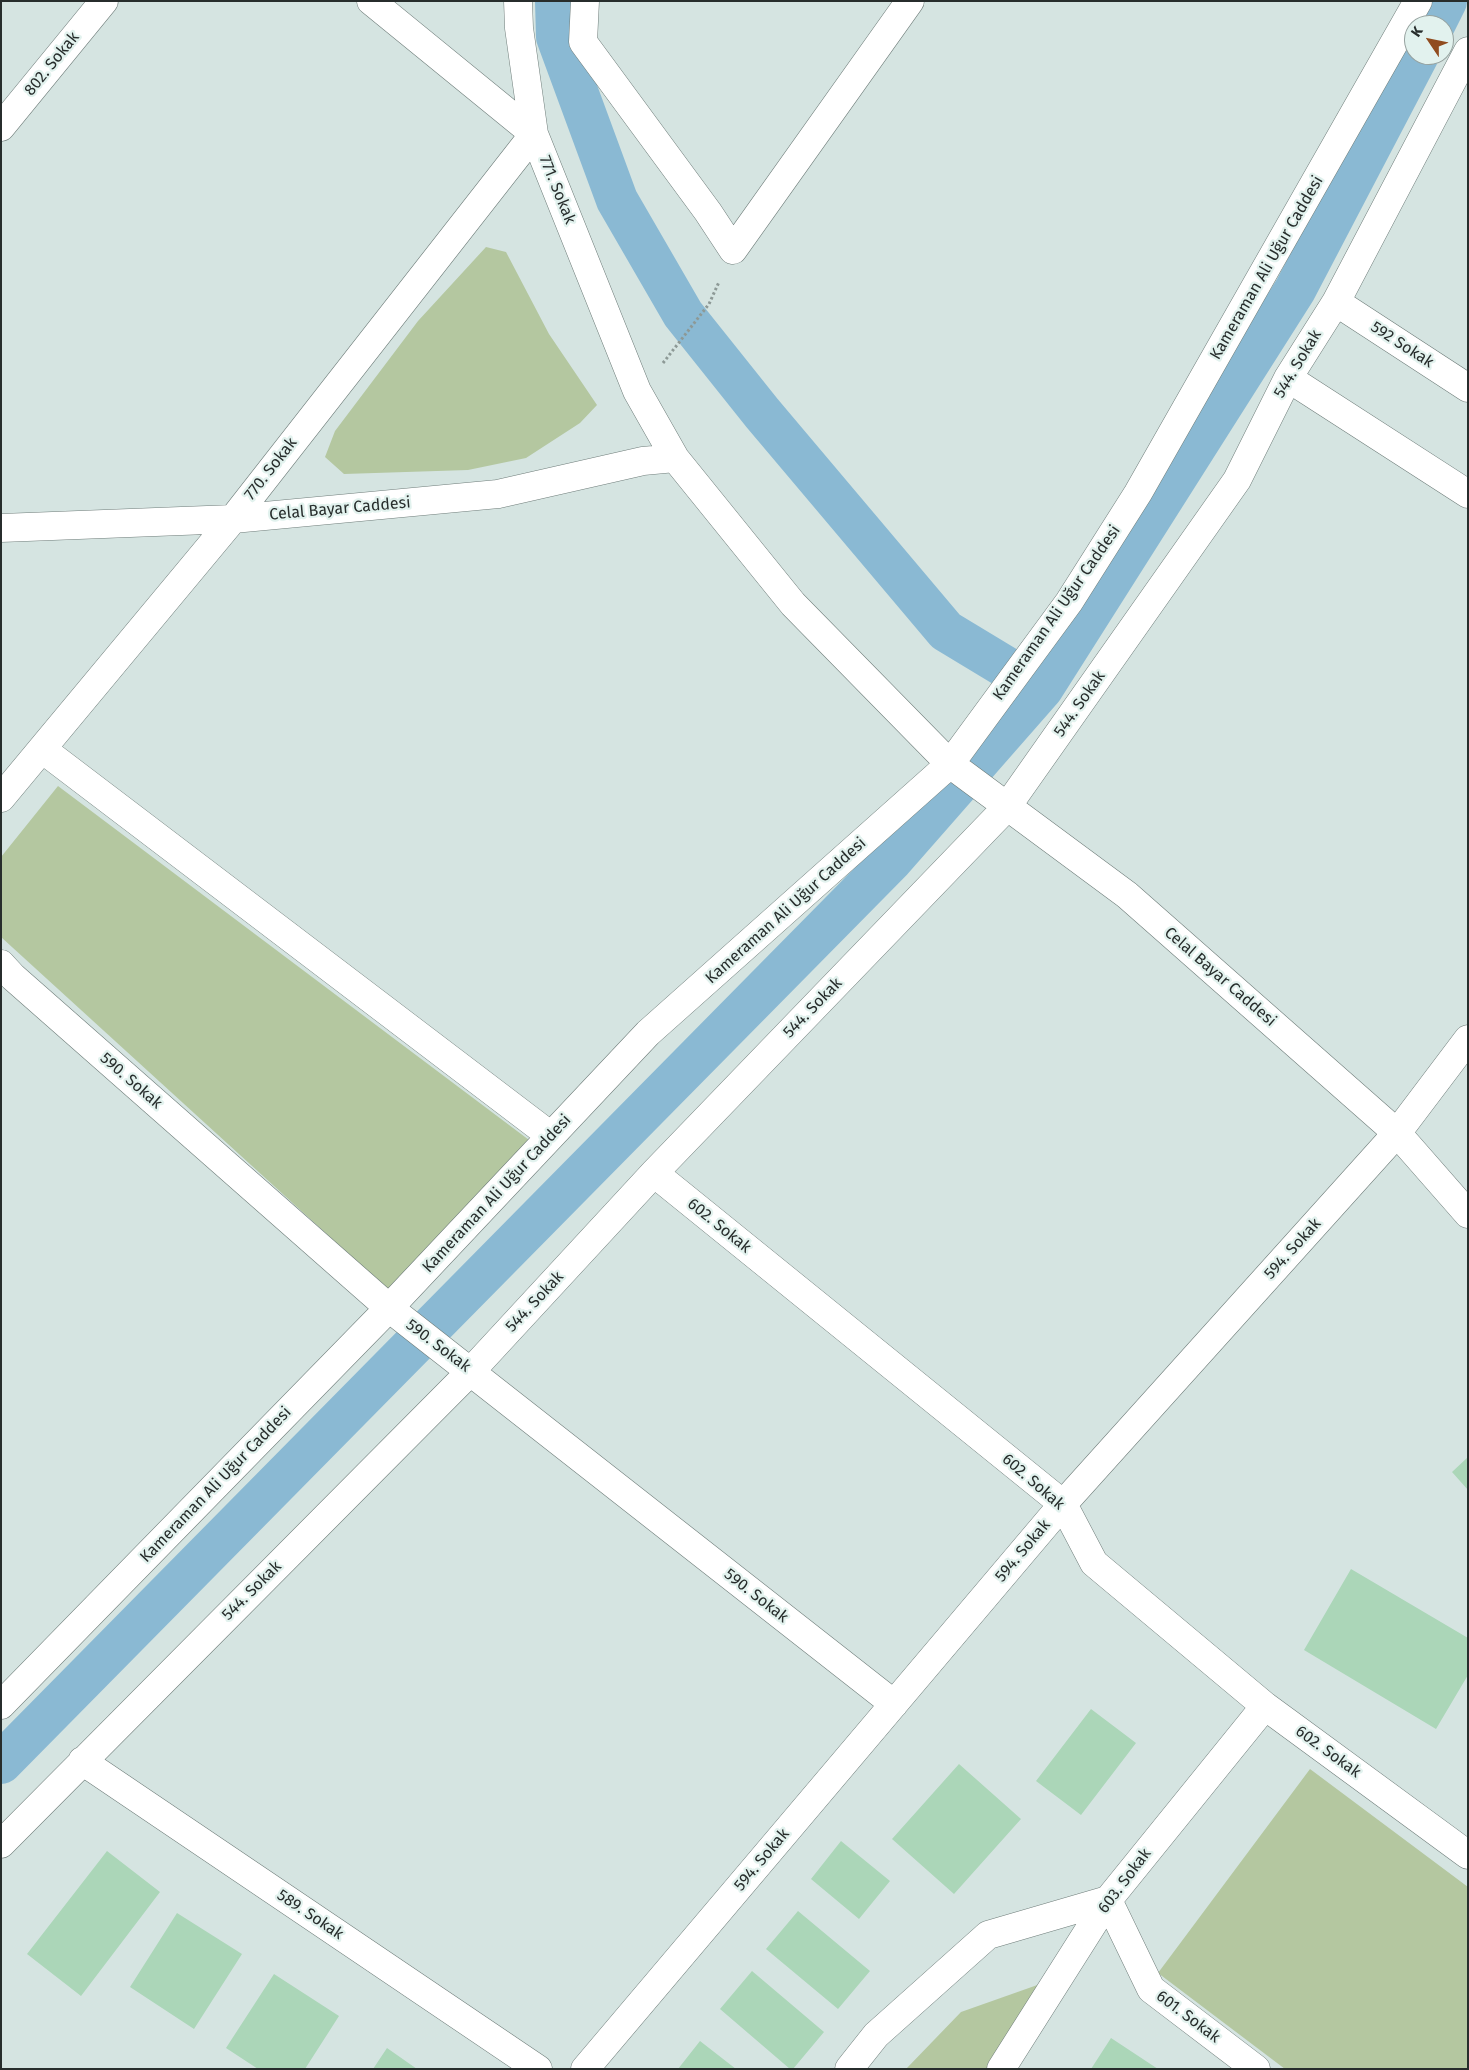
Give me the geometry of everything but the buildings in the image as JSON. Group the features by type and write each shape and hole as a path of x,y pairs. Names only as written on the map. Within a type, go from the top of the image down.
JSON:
{"street":[{"name":"802. Sokak","path":"1,127 104,1"},
{"path":"371,1 534,134"},
{"name":"771. Sokak","path":"518,1 519,28 534,134 637,391 675,458"},
{"path":"585,1 583,42 708,212 733,250 910,1"},
{"name":"Kameraman Ali Uğur Caddesi","path":"1,1704 389,1308 648,1033 950,764 1069,602 1138,493 1418,1"},
{"name":"544. Sokak","path":"1,1844 471,1372 654,1173 1006,808 1237,480 1288,378 1336,302 1468,51"},
{"name":"770. Sokak","path":"1,798 233,519 534,134"},
{"name":"592 Sokak","path":"1336,302 1468,388"},
{"path":"1288,378 1468,494"},
{"name":"Celal Bayar Caddesi","path":"1,528 233,519 498,494 643,461 675,458 793,604 950,764 1006,808 1127,895 1396,1133 1468,1214"},
{"path":"42,748 551,1136"},
{"name":"590. Sokak","path":"5,977 389,1308 894,1704"},
{"name":"594. Sokak","path":"585,2069 1063,1504 1396,1133 1468,1038"},
{"name":"602. Sokak","path":"654,1173 1063,1504 1094,1563 1265,1706 1468,1856"},
{"name":"603. Sokak","path":"1001,2069 1108,1900 1265,1706"},
{"name":"589. Sokak","path":"82,1761 538,2069"},
{"path":"849,2069 876,2035 988,1936 1108,1900"},
{"name":"601. Sokak","path":"1108,1900 1151,1989 1256,2069"}],"path":[{"path":"668,358 709,304"}],"green space":[{"path":"486,247 506,252 549,334 597,405 580,423 526,458 468,470 344,474 325,457 335,431 418,321"},
{"path":"58,786 529,1140 388,1290 1,937 1,857"},
{"path":"1310,1769 1468,1887 1468,2069 1285,2069 1158,1973"},
{"path":"1043,1983 986,2069 906,2069 961,2012"}],"waterway":[{"path":"556,1 557,37 617,200 683,314 762,413 946,631 1042,689"},
{"path":"1439,15 1446,1"},
{"path":"1,1763 892,860 1042,689 1295,290 1413,65"}]}
